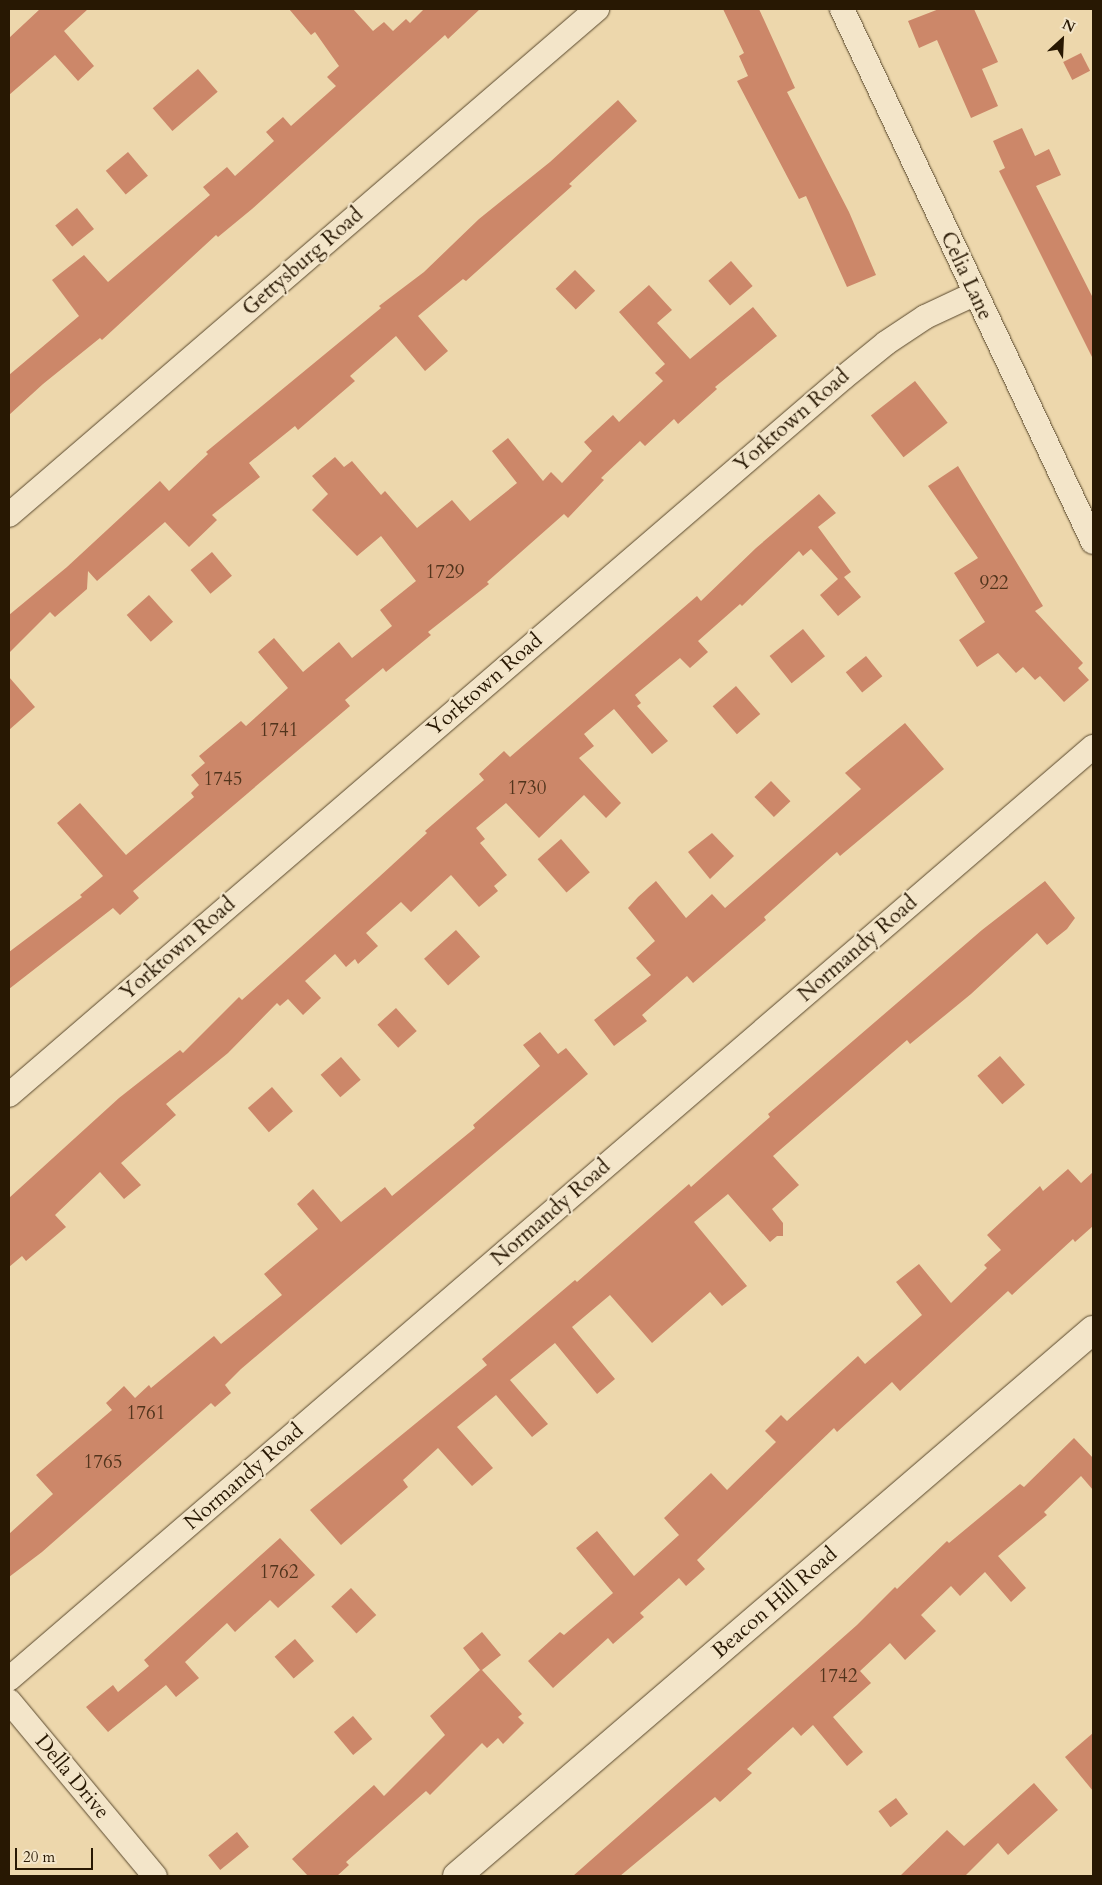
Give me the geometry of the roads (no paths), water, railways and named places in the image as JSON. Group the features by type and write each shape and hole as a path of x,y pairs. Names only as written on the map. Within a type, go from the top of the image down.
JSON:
{"street":[{"name":"Gettysburg Road","path":"9,515 597,9"},
{"name":"Celia Lane","path":"842,9 974,294 1093,542"},
{"name":"Yorktown Road","path":"9,1095 886,342 925,317 974,294"},
{"name":"Normandy Road","path":"9,1679 1093,747"},
{"name":"Beacon Hill Road","path":"457,1876 1093,1330"},
{"name":"Della Drive","path":"9,1701 155,1876"}]}
